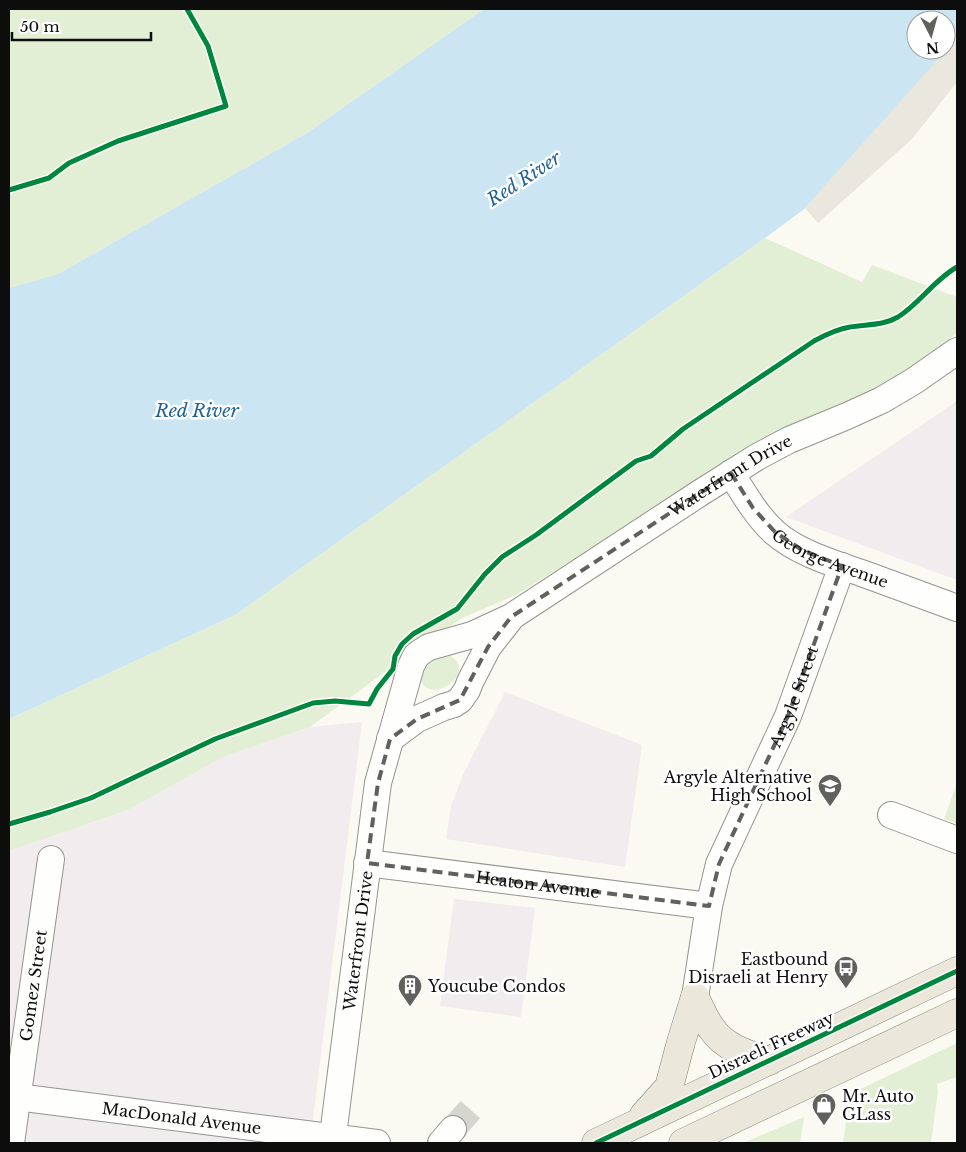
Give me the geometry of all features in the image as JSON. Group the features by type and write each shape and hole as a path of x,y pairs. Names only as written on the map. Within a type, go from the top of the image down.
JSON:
{"main road":[{"name":"Disraeli Freeway","path":"596,1143 957,971"},
{"path":"695,998 710,1028 718,1037 745,1054 768,1061"},
{"path":"636,1123 668,1087 695,998"},
{"path":"683,1143 957,1013"}],"street":[{"name":"Waterfront Drive","path":"332,1140 378,783 409,672 416,656 434,646 472,635 511,617 757,456 789,440 882,400 914,381 957,351"},
{"name":"George Avenue","path":"731,473 752,508 765,523 787,542 842,566 957,608"},
{"name":"Argyle Street","path":"695,998 709,906 719,864 788,716 842,566"},
{"name":"Waterfront Drive","path":"390,739 417,720 460,700 468,690 470,682 488,647 511,617"},
{"path":"434,646 453,648 462,654 470,668 470,682"},
{"path":"409,672 410,684 418,698 426,704 444,707"},
{"path":"891,815 957,840"},
{"name":"Gomez Street","path":"11,1143 51,859"},
{"name":"Heaton Avenue","path":"367,863 709,906"},
{"name":"MacDonald Avenue","path":"17,1097 332,1140 377,1143"}],"highlighted area":[{"path":"731,473 753,508 775,532 802,550 842,566 788,716 719,864 709,906 367,863 378,783 390,739 417,719 460,700 488,647 511,617"}],"shaded area":[{"path":"957,25 957,82 912,139 818,223 795,197 936,60 956,60"},
{"path":"957,401 957,580 786,517"},
{"path":"505,692 642,745 625,867 446,839 451,806 463,775"},
{"path":"362,722 310,1143 9,1143 9,851 128,810 223,757 310,727"},
{"path":"454,899 535,908 521,1017 440,1006"}],"green space":[{"path":"9,9 484,9 307,133 58,274 9,288"},
{"path":"765,238 862,282 872,265 957,297 957,332 915,370 852,402 772,436 516,595 462,618 310,727 223,757 128,810 9,851 9,719 235,615"},
{"path":"447,654 456,660 459,668 458,675 453,682 446,687 438,689 430,689 423,685 421,675 425,662"},
{"path":"957,783 957,824 944,819"},
{"path":"957,1043 957,1077 937,1084 938,1091 931,1143 843,1143 850,1094"},
{"path":"804,1117 800,1143 743,1143"}],"water":[{"name":"Red River","path":"484,9 957,9 956,39 956,10 906,10 906,60 937,60 803,210 235,615 9,719 9,288 58,274 307,133"}],"tunnel":[{"path":"453,1129 471,1109"}],"cycle path":[{"path":"9,190 49,178 69,163 118,141 226,106 208,46 187,9"},
{"path":"9,824 91,798 215,739 313,703 335,701 369,704 377,689 393,669 395,656 402,644 413,634 457,609 485,574 502,557 536,535 636,461 651,456 683,429 814,341 840,329 880,323 898,317 941,278 957,267"},
{"path":"596,1143 957,971"}],"place":[{"name":"Argyle Alternative High School","path":"830,807"},
{"name":"Eastbound Disraeli at Henry","path":"846,989"},
{"name":"Youcube Condos","path":"410,1007"},
{"name":"Mr. Auto GLass","path":"824,1126"}]}
